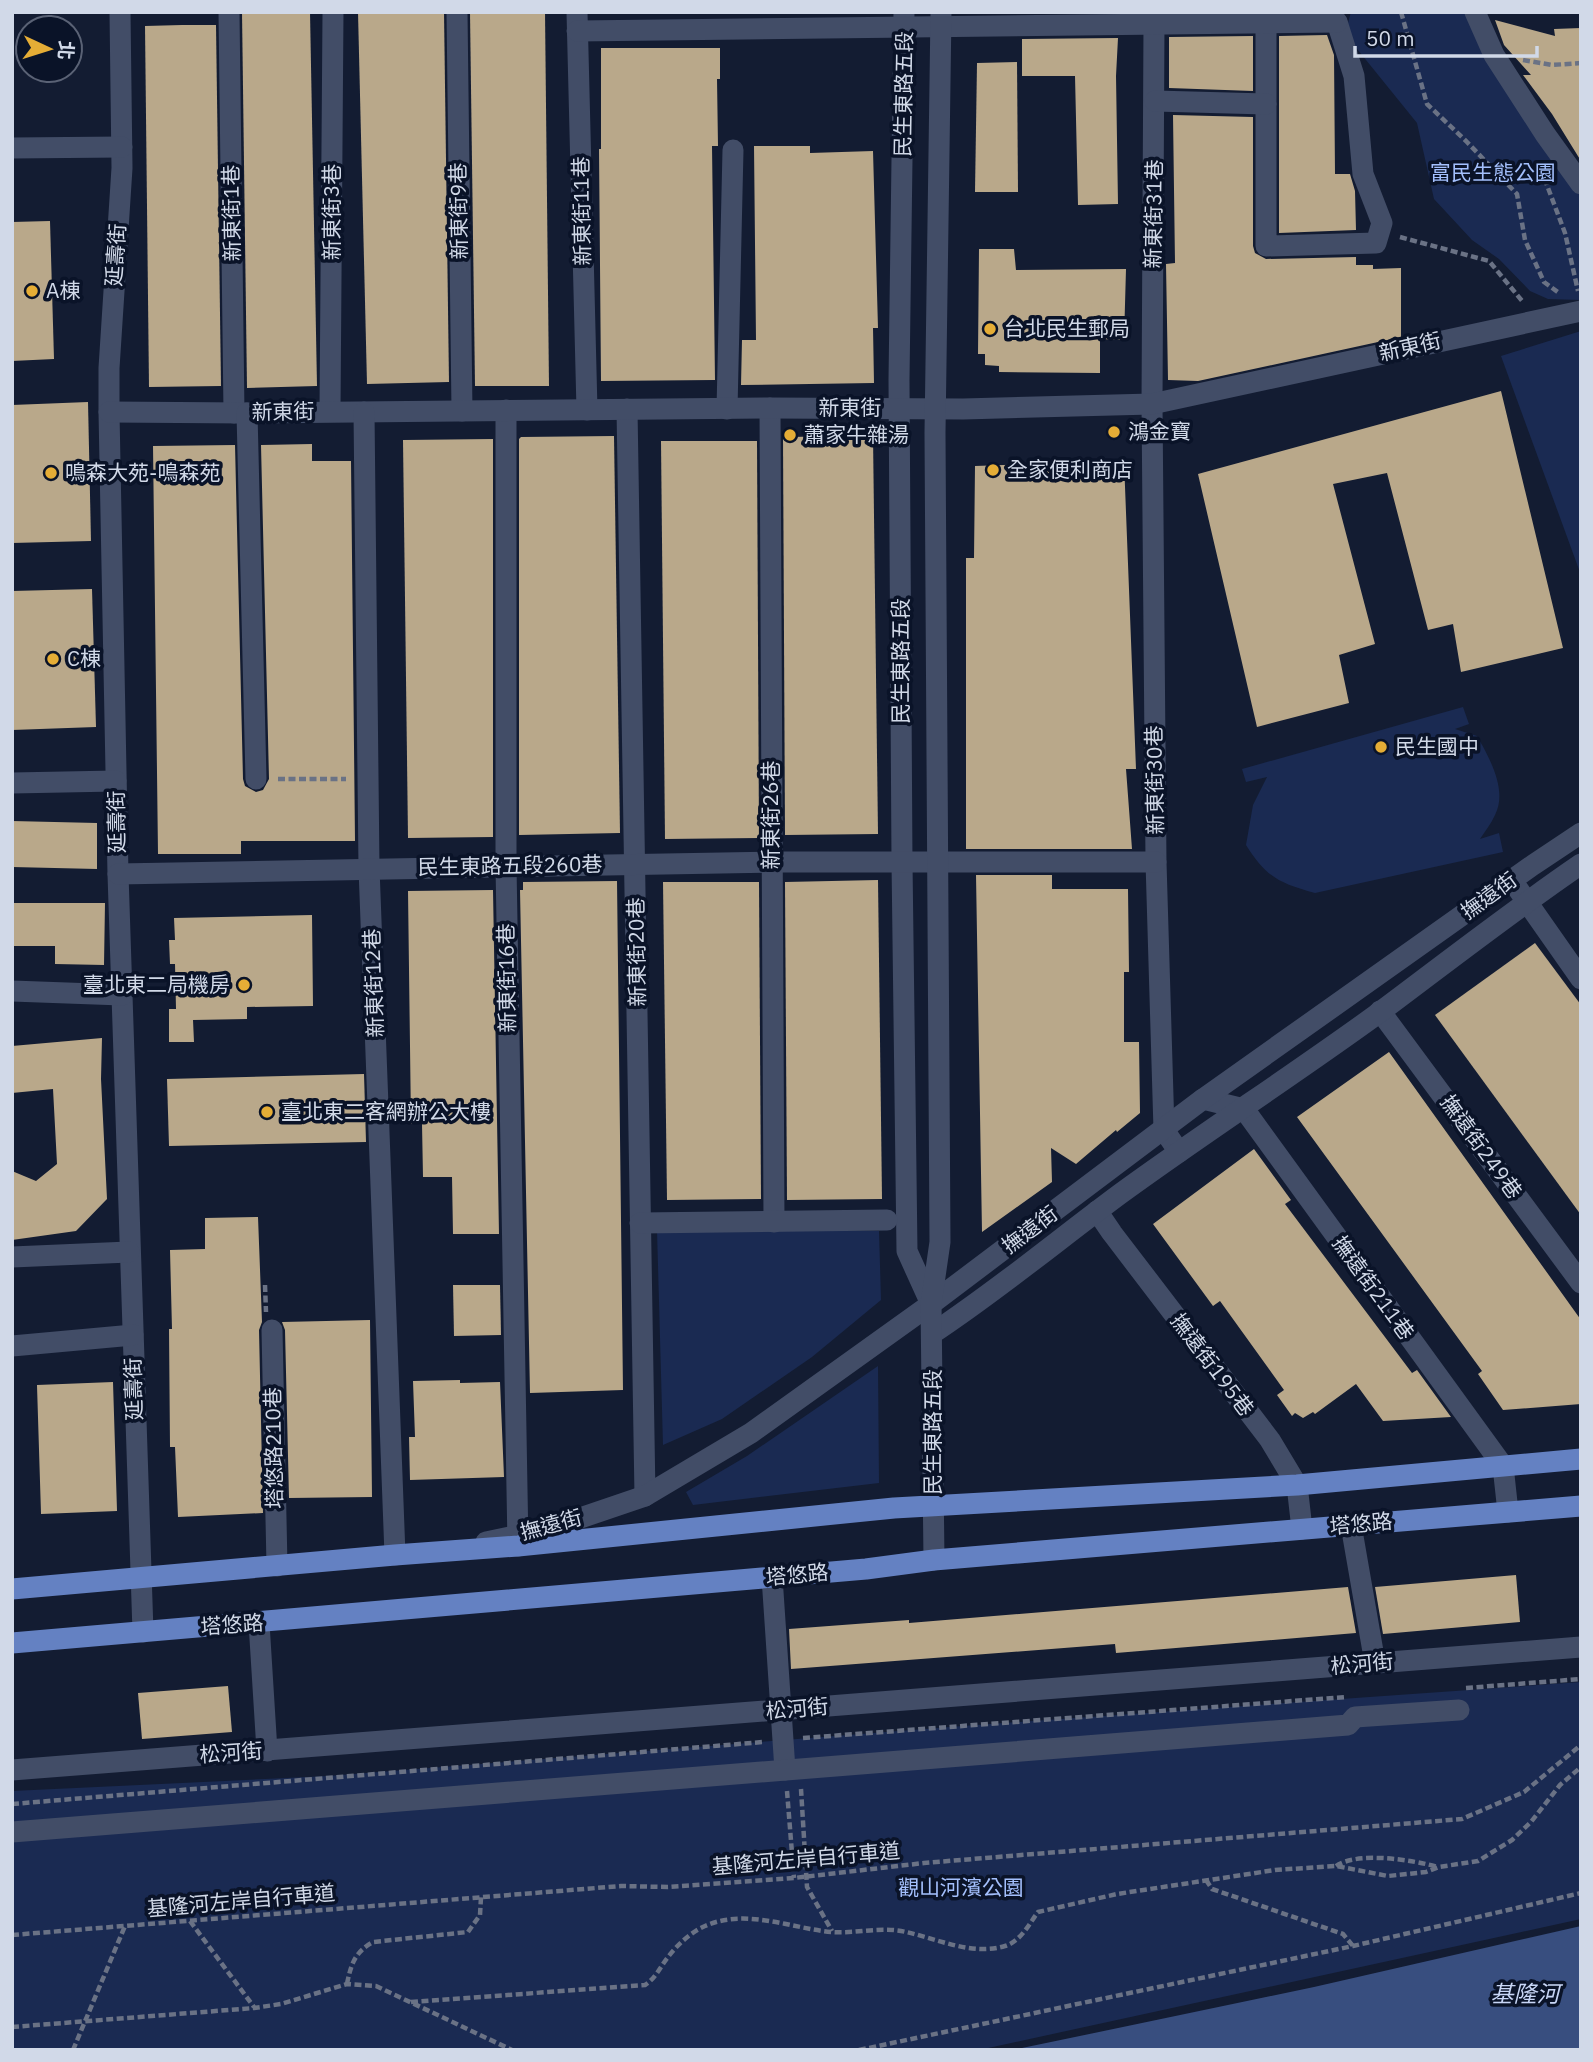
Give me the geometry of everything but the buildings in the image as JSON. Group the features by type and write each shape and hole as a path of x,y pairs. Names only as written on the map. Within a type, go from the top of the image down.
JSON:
{"main road":[{"path":"12,1589 933,1505 1297,1485 1581,1459"},
{"name":"塔悠路","path":"12,1643 772,1577 934,1560 1581,1506"}],"street":[{"name":"延壽街","path":"120,12 122,147 109,368 109,412 118,874 143,1632"},
{"name":"新東街1巷","path":"229,12 240,413 256,779"},
{"name":"新東街3巷","path":"330,411 333,12"},
{"name":"新東街9巷","path":"457,12 462,411"},
{"path":"1475,12 1494,55 1581,184"},
{"path":"577,22 970,19 1154,24 1266,23 1338,17 1354,76 1363,174 1382,223 1376,243 1266,246 1266,23"},
{"name":"民生東路五段","path":"934,1560 932,1304 940,1242 935,409 941,19"},
{"path":"940,59 970,19"},
{"path":"872,20 904,56"},
{"name":"民生東路五段","path":"905,20 900,408 907,1251 932,1304"},
{"name":"新東街11巷","path":"577,22 587,410"},
{"name":"新東街31巷","path":"1152,404 1154,24"},
{"path":"1155,101 1265,104"},
{"path":"12,148 122,147"},
{"path":"727,409 733,150"},
{"name":"新東街","path":"109,412 935,409 1152,404 1536,319 1579,302"},
{"name":"新東街30巷","path":"1152,404 1156,862 1164,1130"},
{"name":"新東街26巷","path":"770,408 774,1222"},
{"name":"新東街20巷","path":"627,409 645,1496"},
{"name":"新東街16巷","path":"506,410 506,866 517,1541"},
{"name":"新東街12巷","path":"364,412 369,868 395,1555"},
{"path":"12,783 116,781"},
{"name":"撫遠街","path":"517,1541 645,1496 751,1433 932,1304 1203,1100 1581,833"},
{"name":"民生東路五段260巷","path":"118,874 636,863 1156,862"},
{"name":"撫遠街","path":"933,1333 974,1307 1178,1152 1244,1109 1381,1011 1526,901 1581,864"},
{"path":"1511,880 1581,979"},
{"path":"12,991 122,995"},
{"name":"撫遠街249巷","path":"1381,1011 1581,1283"},
{"path":"1203,1100 1244,1109"},
{"name":"撫遠街211巷","path":"1244,1109 1503,1466"},
{"path":"1164,1130 1178,1152"},
{"name":"撫遠街195巷","path":"1097,1211 1270,1440 1297,1485 1302,1529"},
{"path":"640,1223 887,1220"},
{"path":"12,1257 129,1252"},
{"name":"塔悠路210巷","path":"272,1330 277,1566"},
{"path":"12,1346 133,1335"},
{"path":"1503,1466 1508,1512"},
{"path":"1351,1525 1375,1663"},
{"path":"772,1577 782,1710 792,1769"},
{"path":"259,1623 267,1751"},
{"name":"松河街","path":"12,1770 1581,1647"},
{"path":"12,1832 1348,1725 1355,1717 1459,1710"}],"path":[{"path":"1401,12 1427,104 1517,194 1525,240 1544,282 1563,296"},
{"path":"1494,55 1552,65 1581,63"},
{"path":"1546,165 1542,172 1565,233 1579,302"},
{"path":"1376,243 1398,237 1489,261 1536,319"},
{"path":"256,779 368,778"},
{"name":"基隆河左岸自行車道","path":"12,1935 621,1886 668,1886 794,1878 938,1862 1462,1819 1524,1791 1581,1745"},
{"path":"411,2002 645,1985 653,1980 678,1945 705,1926 737,1919 764,1919 833,1932 878,1929 906,1932 951,1945 983,1949 1007,1946 1021,1936 1038,1912 1117,1894 1275,1870 1336,1867 1388,1876 1426,1872 1439,1867 1478,1861 1512,1840 1531,1822 1560,1785 1581,1767"},
{"path":"792,1769 807,1887 833,1932"},
{"path":"792,1769 794,1878"},
{"path":"232,1786 235,1779"},
{"path":"1336,1867 1344,1861 1387,1858 1439,1867"},
{"path":"1206,1880 1212,1889 1343,1934 1353,1946"},
{"path":"859,2050 1353,1946 1581,1893"},
{"path":"347,1984 351,1964 360,1949 373,1941 468,1932 480,1915 481,1897"},
{"path":"190,1921 254,2008"},
{"path":"73,2050 125,1926"},
{"path":"12,2027 254,2008 281,2004 347,1984 376,1986 512,2050"}],"green space":[{"name":"富民生態公園","path":"1351,12 1467,12 1577,181 1581,208 1581,300 1548,299 1530,291 1499,259 1472,240 1434,199 1417,123 1345,34"},
{"path":"1581,331 1581,575 1501,356"},
{"path":"1463,707 1469,724 1455,729 1477,736 1498,785 1498,805 1480,839 1499,833 1503,852 1315,893 1274,877 1253,856 1246,845 1253,805 1267,777 1246,782 1242,769"},
{"path":"657,1230 879,1231 881,1300 812,1357 722,1419 663,1445"},
{"path":"878,1366 879,1483 693,1505 686,1492 747,1456"},
{"name":"觀山河濱公園","path":"1581,1682 1581,1919 979,2050 12,2050 12,1791 328,1776 976,1725"}],"water":[{"name":"基隆河","path":"1581,1926 1581,2050 1013,2050 1314,1987"}],"place":[{"name":"A棟","path":"32,291"},
{"name":"台北民生郵局","path":"990,329"},
{"name":"鴻金寶","path":"1114,432"},
{"name":"蕭家牛雜湯","path":"790,435"},
{"name":"全家便利商店","path":"993,470"},
{"name":"鳴森大苑-鳴森苑","path":"51,473"},
{"name":"C棟","path":"53,659"},
{"name":"民生國中","path":"1381,747"},
{"name":"臺北東二局機房","path":"244,985"},
{"name":"臺北東二客網辦公大樓","path":"267,1112"}]}
